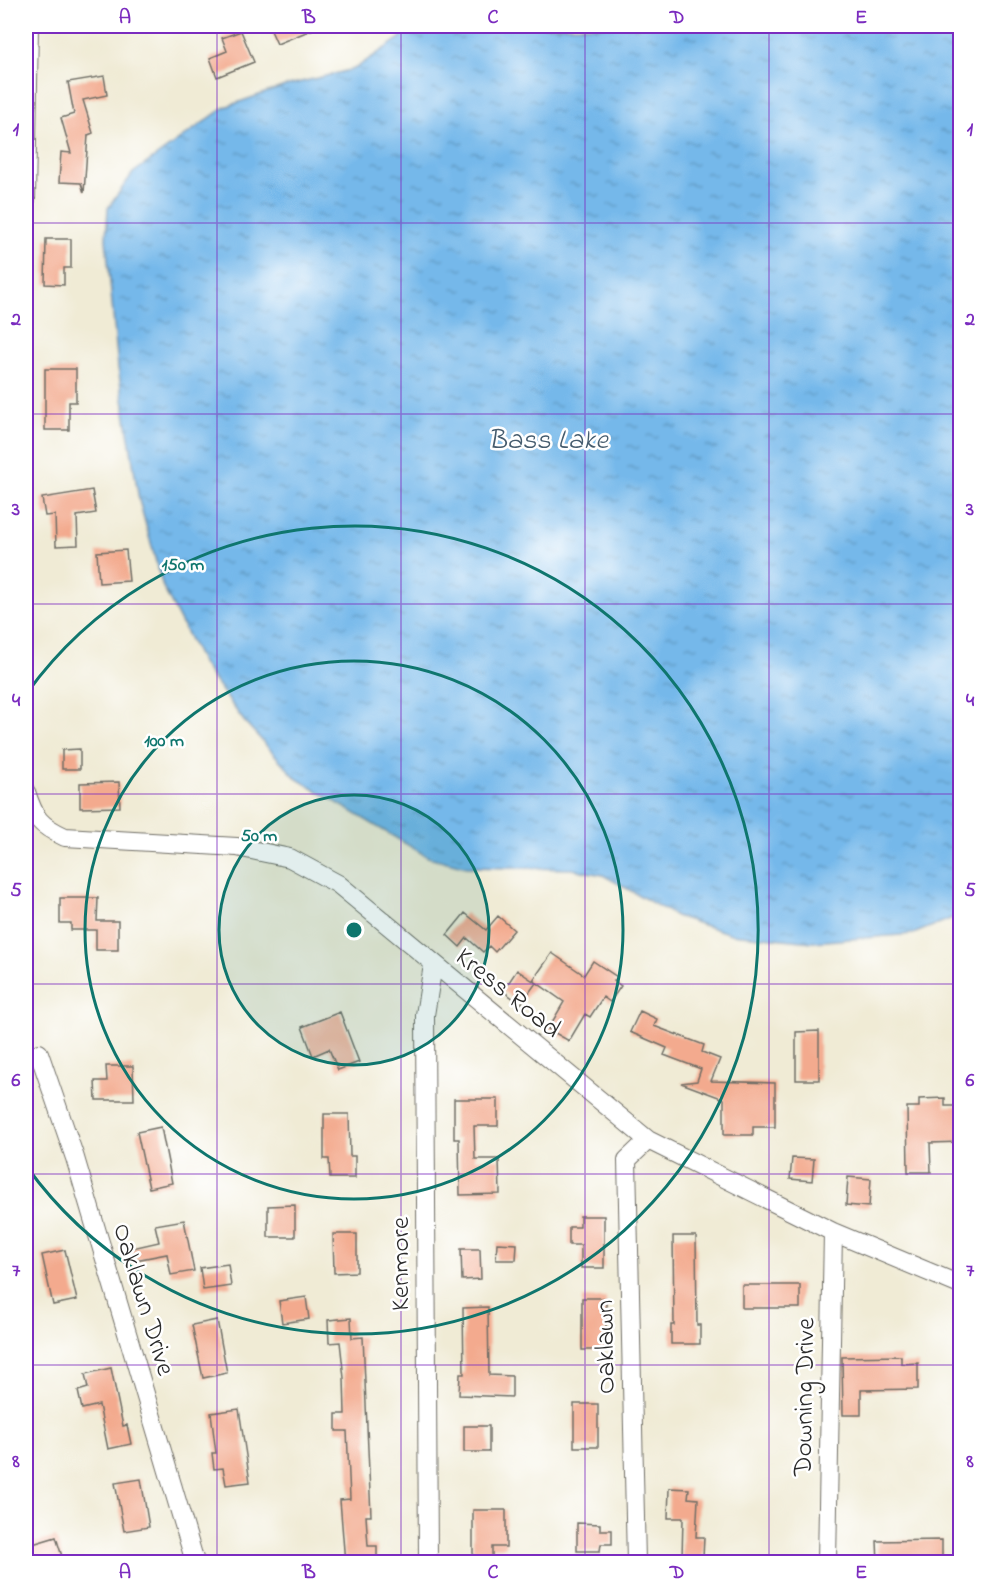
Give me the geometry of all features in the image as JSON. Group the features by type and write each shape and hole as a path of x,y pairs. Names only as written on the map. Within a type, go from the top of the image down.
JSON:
{"street":[{"path":"26,199 29,26"},
{"name":"Kress Road","path":"26,792 33,813 42,826 65,837 237,847 290,858 338,884 433,965 648,1140 833,1232 960,1285"},
{"name":"Kenmore","path":"428,1563 425,1015 433,965"},
{"name":"Oaklawn Drive","path":"39,1053 75,1158 195,1563"},
{"name":"Oaklawn","path":"636,1563 627,1160 648,1140"},
{"name":"Downing Drive","path":"827,1563 833,1232"}],"water":[{"name":"Bass Lake","path":"407,26 960,26 960,915 913,934 813,942 731,934 676,916 603,875 572,869 467,867 428,857 297,779 244,721 203,665 163,587 139,500 118,368 106,239 108,208 133,173 225,107 285,86 354,69 400,38"}],"building":[{"path":"269,26 321,26 277,44"},
{"path":"241,31 254,62 217,77 210,58 227,51 222,38"},
{"path":"104,76 107,95 83,100 93,133 88,135 84,193 81,183 59,182 61,152 71,153 61,118 74,114 68,82"},
{"path":"46,239 71,239 71,268 64,268 64,285 45,284"},
{"path":"45,369 76,369 76,402 69,402 69,430 45,430"},
{"path":"92,490 96,513 77,516 78,545 56,546 55,515 45,516 42,498"},
{"path":"126,550 129,581 99,583 97,552"},
{"path":"80,749 80,769 62,769 62,750"},
{"path":"119,782 120,807 80,808 80,783"},
{"path":"60,898 98,898 97,921 118,921 118,950 96,950 96,930 71,930 71,923 60,923"},
{"path":"465,913 486,930 498,916 514,930 495,952 489,946 483,952 467,938 460,947 447,935"},
{"path":"552,953 584,975 593,961 617,977 614,981 621,986 610,1002 603,997 590,1017 585,1014 569,1041 548,1029 564,1002 533,980"},
{"path":"517,970 536,983 521,1004 503,991"},
{"path":"640,1011 657,1019 654,1026 704,1045 702,1052 720,1059 711,1081 775,1083 775,1127 753,1127 753,1135 724,1135 724,1099 681,1083 697,1081 701,1069 664,1055 667,1048 630,1032"},
{"path":"340,1012 359,1062 338,1070 329,1049 313,1056 302,1027"},
{"path":"819,1031 819,1080 796,1080 796,1032"},
{"path":"106,1066 133,1066 134,1100 96,1100 95,1081 107,1081"},
{"path":"945,1098 945,1106 959,1106 960,1142 930,1143 931,1172 908,1172 907,1107 919,1107 919,1099"},
{"path":"454,1099 498,1099 498,1126 474,1126 475,1159 499,1159 500,1194 460,1195 459,1139 454,1139"},
{"path":"324,1114 349,1114 350,1156 355,1156 355,1178 330,1178 329,1159 324,1159"},
{"path":"161,1127 172,1183 149,1188 137,1132"},
{"path":"792,1158 814,1159 812,1181 790,1179"},
{"path":"848,1177 871,1179 869,1207 846,1205"},
{"path":"295,1205 295,1237 268,1237 268,1206"},
{"path":"580,1216 604,1216 604,1268 581,1268 581,1245 569,1245 569,1227 580,1227"},
{"path":"184,1220 194,1271 171,1275 167,1254 130,1261 128,1249 159,1242 155,1225"},
{"path":"333,1234 357,1234 357,1272 334,1273"},
{"path":"673,1236 696,1236 697,1325 700,1325 700,1344 671,1344 671,1325 674,1325"},
{"path":"497,1243 517,1244 516,1260 496,1260"},
{"path":"461,1249 480,1249 481,1279 462,1280"},
{"path":"65,1250 77,1300 53,1305 42,1255"},
{"path":"228,1264 231,1286 203,1290 200,1268"},
{"path":"742,1285 800,1285 800,1308 742,1308"},
{"path":"306,1297 309,1319 282,1323 279,1301"},
{"path":"582,1298 606,1298 606,1350 582,1350"},
{"path":"488,1307 489,1375 512,1376 512,1397 459,1395 460,1374 464,1374 463,1308"},
{"path":"351,1318 352,1338 363,1337 371,1516 366,1516 368,1546 377,1546 377,1563 345,1563 340,1500 350,1499 347,1431 336,1431 336,1414 345,1414 344,1378 340,1342 329,1343 328,1320"},
{"path":"217,1320 227,1373 203,1378 192,1325"},
{"path":"901,1356 901,1364 918,1363 918,1389 861,1390 861,1415 843,1415 842,1357"},
{"path":"111,1368 123,1426 127,1425 131,1444 108,1449 99,1405 82,1409 78,1391 88,1388 85,1374"},
{"path":"574,1404 598,1404 598,1447 574,1447"},
{"path":"239,1409 250,1482 226,1485 223,1468 214,1469 212,1453 216,1453 211,1413"},
{"path":"464,1426 489,1426 489,1452 464,1452"},
{"path":"141,1479 149,1527 124,1531 115,1483"},
{"path":"669,1488 689,1489 688,1498 698,1499 696,1537 704,1537 703,1558 682,1558 683,1518 668,1518"},
{"path":"473,1510 506,1510 506,1547 492,1547 492,1559 473,1558"},
{"path":"577,1523 600,1524 600,1530 612,1530 612,1544 601,1544 600,1551 577,1551"},
{"path":"56,1537 64,1563 31,1563 26,1546"},
{"path":"942,1540 942,1563 878,1563 877,1541"}]}
